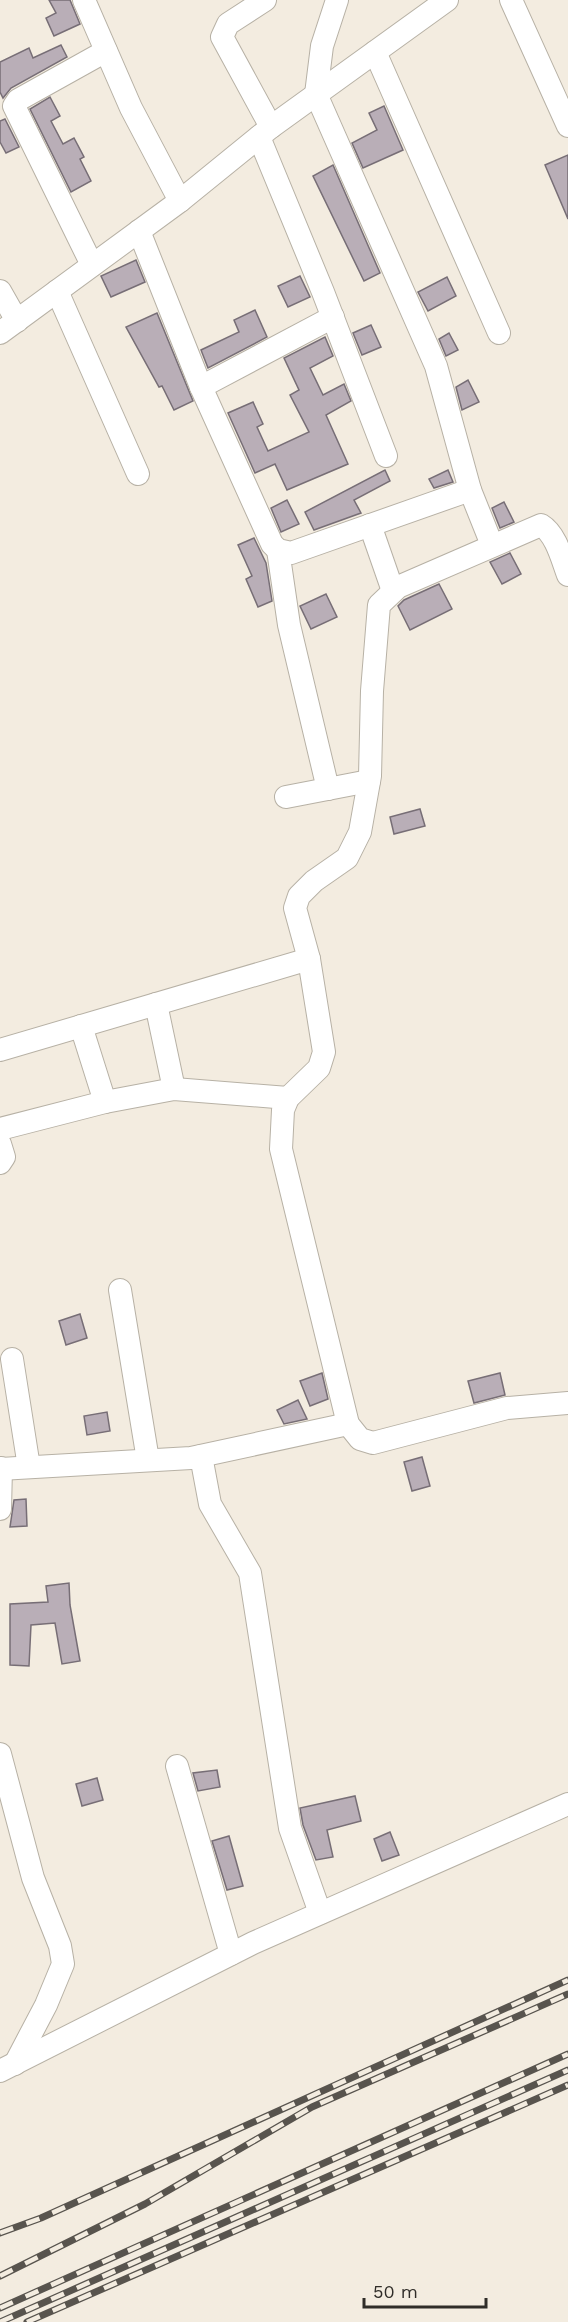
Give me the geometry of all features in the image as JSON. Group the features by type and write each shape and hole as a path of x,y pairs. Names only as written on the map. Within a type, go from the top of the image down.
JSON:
{"street":[{"path":"84,0 131,108 180,201"},
{"path":"265,0 228,24 222,36 265,132 386,456"},
{"path":"337,0 322,46 316,94 436,366 470,490 492,545"},
{"path":"0,291 8,327 180,201 316,94 447,0"},
{"path":"511,0 568,126"},
{"path":"92,265 14,106 18,100 106,51"},
{"path":"375,52 499,333"},
{"path":"139,231 201,387 272,544 278,550 291,553 470,490"},
{"path":"57,291 138,474"},
{"path":"201,387 333,317"},
{"path":"370,525 393,591"},
{"path":"568,575 563,550 541,525 393,591 379,604 372,691 369,781 360,832 347,858 314,881 299,896 295,908 309,960 324,1052 318,1068 288,1098 282,1110 281,1149 348,1424 360,1439 374,1443 507,1408 568,1403"},
{"path":"278,550 289,625 328,789"},
{"path":"286,797 369,781"},
{"path":"0,1050 309,960"},
{"path":"156,1004 174,1089"},
{"path":"81,1026 105,1102"},
{"path":"0,1129 105,1102 174,1089 288,1098"},
{"path":"0,1144 4,1157 0,1163"},
{"path":"120,1290 148,1460"},
{"path":"12,1359 29,1467"},
{"path":"0,1509 1,1468 201,1455 348,1424"},
{"path":"201,1455 210,1504 250,1573 290,1828 321,1913"},
{"path":"0,1754 33,1878 60,1946 63,1964 46,2005 7,2068"},
{"path":"177,1766 231,1954"},
{"path":"7,2068 231,1954 568,1804"}],"building":[{"path":"49,0 70,0 80,24 54,36 46,18 56,13"},
{"path":"61,45 67,57 11,88 3,98 0,92 0,62 29,48 33,58"},
{"path":"50,97 60,116 51,121 63,144 74,138 84,157 80,159 91,181 71,192 30,109"},
{"path":"384,106 403,150 363,168 352,143 377,130 369,113"},
{"path":"5,119 19,147 6,153 0,142 0,121"},
{"path":"568,155 568,219 545,165"},
{"path":"333,165 380,273 364,281 313,176"},
{"path":"136,260 145,282 111,297 101,276"},
{"path":"300,276 310,297 288,307 278,286"},
{"path":"447,277 456,296 428,311 418,292"},
{"path":"255,310 267,337 208,368 201,350 239,332 234,320"},
{"path":"157,313 193,401 174,410 126,327"},
{"path":"371,325 381,347 362,355 353,333"},
{"path":"449,333 458,350 446,356 439,339"},
{"path":"325,337 333,356 310,368 323,395 344,384 351,401 326,415 348,464 287,490 275,464 255,473 228,413 253,402 263,424 257,427 268,451 309,432 290,395 299,390 284,358"},
{"path":"468,380 479,402 462,410 456,387"},
{"path":"385,470 390,481 354,500 361,513 314,530 305,512"},
{"path":"448,470 453,482 434,488 429,479"},
{"path":"287,500 299,524 281,532 271,508"},
{"path":"504,502 514,522 500,528 492,508"},
{"path":"254,538 266,563 272,601 258,607 246,579 252,576 238,545"},
{"path":"510,553 521,574 502,584 490,562"},
{"path":"439,584 452,609 410,630 398,606 404,600"},
{"path":"326,594 337,617 311,629 300,606"},
{"path":"420,809 425,826 394,834 390,817"},
{"path":"80,1314 87,1338 66,1345 59,1321"},
{"path":"322,1373 328,1399 310,1406 300,1381"},
{"path":"500,1373 505,1395 474,1403 468,1381"},
{"path":"298,1400 307,1419 284,1424 277,1410"},
{"path":"107,1412 110,1431 87,1435 84,1416"},
{"path":"422,1457 430,1486 412,1491 404,1462"},
{"path":"26,1499 27,1526 10,1527 14,1500"},
{"path":"69,1583 70,1605 80,1661 62,1664 55,1623 31,1625 29,1666 10,1665 10,1604 48,1602 46,1586"},
{"path":"217,1770 220,1787 198,1791 193,1773"},
{"path":"97,1778 103,1800 82,1806 76,1784"},
{"path":"355,1796 361,1821 327,1830 333,1857 316,1860 303,1825 300,1808"},
{"path":"390,1832 399,1855 382,1861 374,1839"},
{"path":"229,1836 243,1886 227,1890 212,1841"}],"railway":[{"path":"0,2233 41,2218 568,1980"},
{"path":"0,2276 145,2204 312,2107 568,1994"},
{"path":"0,2308 568,2054"},
{"path":"0,2322 568,2070"},
{"path":"27,2322 568,2085"}]}
